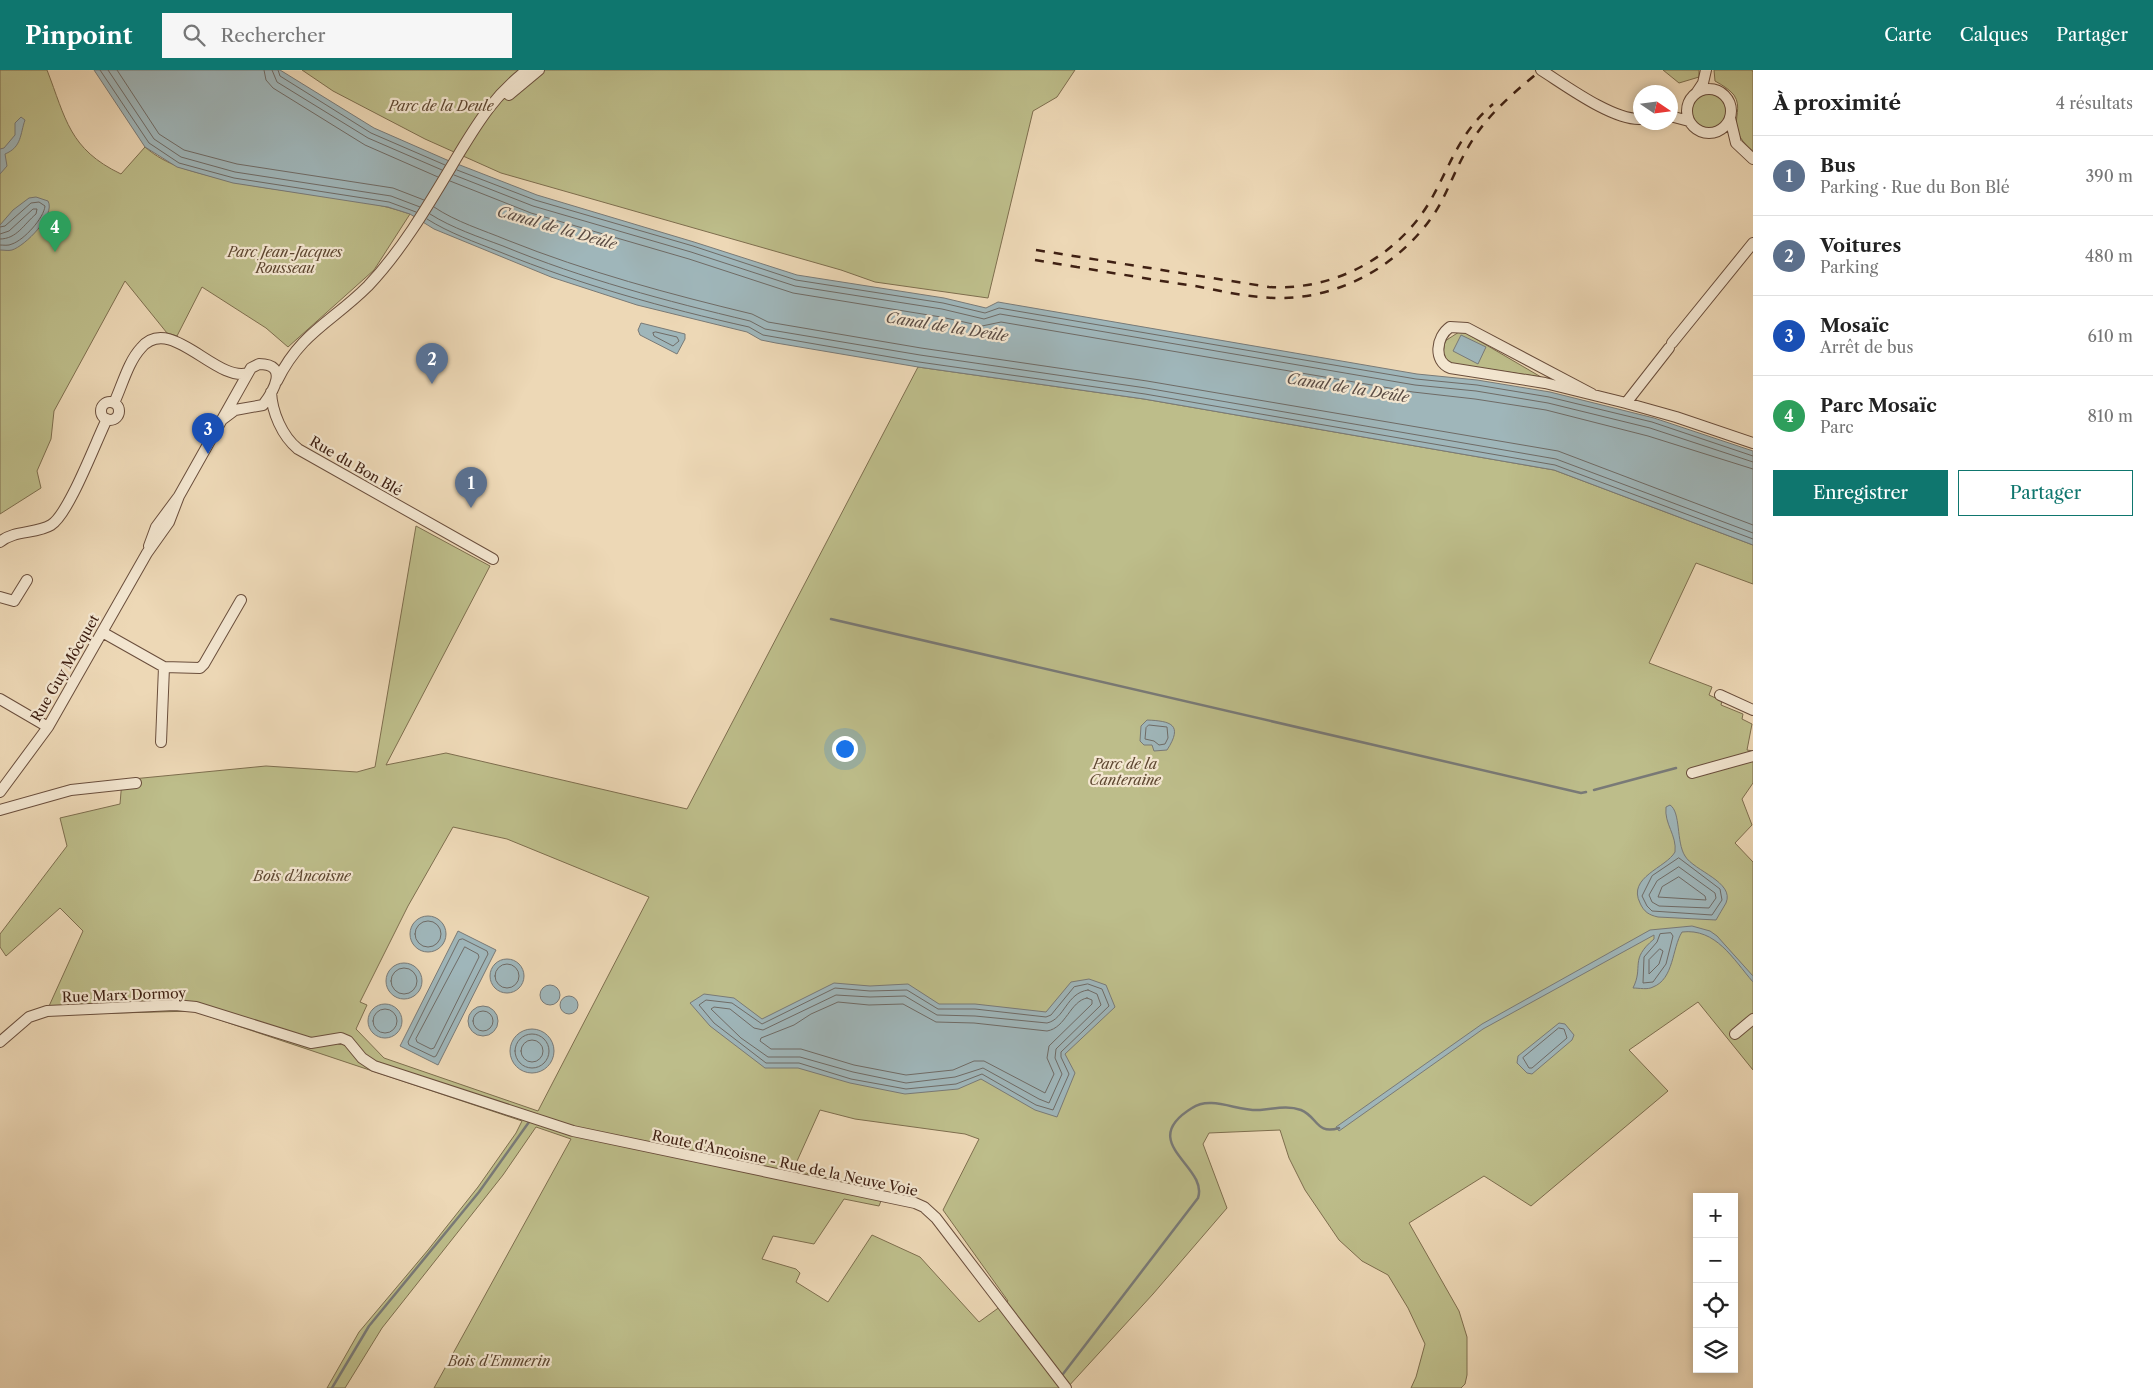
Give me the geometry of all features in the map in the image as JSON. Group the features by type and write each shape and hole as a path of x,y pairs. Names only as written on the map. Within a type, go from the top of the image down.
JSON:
{"street":[{"path":"222,419 232,412 263,404 292,353 312,332 368,285 406,237 487,108 527,70"},
{"path":"461,150 504,100 539,70"},
{"path":"1541,70 1606,108 1633,118"},
{"path":"1706,70 1708,79 1729,102 1730,118 1736,143"},
{"path":"1678,111 1687,106 1698,92 1706,70"},
{"path":"1698,92 1708,89 1717,91"},
{"path":"1687,106 1689,121"},
{"path":"1678,118 1689,121 1699,131 1715,132 1736,143 1753,159"},
{"path":"1715,132 1724,127 1730,118"},
{"path":"1626,403 1753,243"},
{"path":"1592,394 1467,328 1450,327 1442,336 1438,355 1442,363 1450,368 1545,383 1592,394 1676,416 1753,442"},
{"path":"0,542 10,536 49,526 61,516 107,419 103,415 102,408 107,403 114,403 139,350 155,339 174,341 233,374 238,381 240,401 278,420"},
{"path":"239,390 248,373 255,365 267,364 292,353"},
{"path":"267,364 276,372 277,381"},
{"path":"233,374 248,373"},
{"name":"Rue Guy Môcquet","path":"0,792 48,727 147,553 156,527 179,496 239,390"},
{"name":"Rue du Bon Blé","path":"271,392 273,408 278,420 290,441 298,449 493,560"},
{"path":"0,597 9,602 14,601 27,580"},
{"path":"102,632 164,667 197,668 202,666 241,600"},
{"path":"161,742 164,667"},
{"path":"1720,694 1753,710"},
{"path":"0,699 48,727"},
{"path":"1692,772 1753,756"},
{"path":"0,810 71,790 136,783"},
{"name":"Rue Marx Dormoy","path":"0,1042 26,1020 47,1011 190,1006 214,1011 306,1042 315,1043 341,1038 348,1041 362,1058 374,1066 533,1119"},
{"path":"1735,1034 1753,1019"},
{"name":"Route d'Ancoisne - Rue de la Neuve Voie","path":"533,1119 581,1134 910,1202 924,1207 940,1224 1066,1388"}],"green space":[{"name":"Parc Jean-Jacques Rousseau","path":"0,70 47,70 65,118 80,143 90,154 121,174 145,147 153,154 171,163 218,178 266,188 364,202 410,214 374,270 288,347 266,328 202,287 177,336 167,333 125,281 54,411 51,439 37,471 41,488 0,514"},
{"name":"Parc de la Deule","path":"302,70 1075,70 1057,97 1033,111 988,298 875,282 841,270 501,173 425,139 333,91"},
{"path":"1663,70 1699,70 1699,77 1679,83"},
{"path":"1714,70 1752,70 1753,72 1753,152 1741,139 1737,130 1738,108 1736,99 1730,91 1715,81"},
{"path":"1709,94 1721,99 1726,111 1721,123 1709,128 1697,123 1692,111 1697,99"},
{"path":"1459,332 1464,332 1541,377 1448,363 1443,354 1445,341"},
{"name":"Parc de la Canteraine","path":"918,367 1144,399 1554,470 1753,545 1753,584 1696,563 1649,663 1712,687 1709,695 1722,701 1721,705 1743,714 1742,719 1752,724 1747,750 1753,751 1753,783 1742,799 1752,825 1735,843 1753,862 1753,1070 1698,1002 1629,1050 1668,1091 1531,1206 1484,1176 1409,1223 1459,1311 1467,1337 1467,1375 1465,1384 1461,1388 1411,1388 1425,1344 1408,1308 1388,1275 1362,1261 1339,1240 1305,1190 1289,1158 1280,1130 1209,1133 1203,1144 1227,1208 1153,1294 1067,1388 434,1388 571,1139 536,1127 503,1175 382,1328 345,1388 327,1388 359,1332 478,1187 516,1133 522,1121 193,1011 45,1015 83,931 60,908 6,956 0,947 0,934 67,846 60,818 120,804 122,780 266,766 357,772 375,767 416,526 490,566 386,765 446,753 687,809","holes":["453,827 507,839 649,897 538,1111 384,1058 356,1029 367,1005 360,1002 408,906","820,1110 855,1119 965,1134 979,1139 943,1210 1008,1301 979,1322 920,1257 872,1235 828,1302 796,1282 800,1273 796,1269 762,1259 773,1236 814,1244 844,1199 879,1206 885,1191 793,1170"]}],"water":[{"name":"Canal de la Deûle","path":"94,70 280,70 374,128 447,160 537,195 797,275 944,298 986,308 998,302 1417,374 1477,380 1550,392 1654,418 1753,451 1753,545 1554,470 1144,399 918,367 776,343 761,340 747,332 637,305 551,277 434,229 410,214 388,207 233,183 177,167 145,147"},
{"path":"21,117 25,120 20,140 15,148 5,154 7,166 0,174 0,149 4,148 15,135 15,123"},
{"path":"36,197 48,201 48,214 44,222 18,247 10,250 0,250 0,225 13,210 29,198"},
{"path":"641,323 685,334 685,339 677,354 640,335 638,330"},
{"path":"1461,335 1486,347 1478,364 1453,351"},
{"path":"1147,720 1168,723 1174,729 1172,741 1167,750 1154,751 1152,745 1144,745 1140,741 1141,726"},
{"path":"1670,805 1676,814 1680,843 1685,856 1725,889 1726,903 1716,920 1658,917 1647,913 1640,903 1637,894 1643,880 1675,852 1674,840 1666,813 1666,807"},
{"path":"428,916 441,921 446,934 441,947 428,952 415,947 410,934 415,921"},
{"path":"1692,926 1710,931 1717,936 1753,976 1753,982 1731,955 1714,940 1694,932 1682,932 1669,970 1660,983 1646,989 1633,988 1639,958 1646,946 1654,939 1654,935 1483,1029 1339,1131 1336,1127 1482,1024 1650,930"},
{"path":"458,931 496,950 438,1065 400,1046"},
{"path":"507,959 519,964 524,976 519,988 507,993 495,988 490,976 495,964"},
{"path":"404,963 411,964 417,968 421,974 421,988 417,994 411,998 404,999 397,998 391,994 387,988 386,981 387,974 391,968 397,964"},
{"path":"1089,979 1106,985 1115,1007 1065,1054 1075,1073 1057,1117 1035,1110 981,1079 958,1089 905,1094 850,1083 798,1068 765,1068 710,1026 690,1003 704,994 734,998 762,1019 834,983 870,986 908,984 939,1004 975,1004 1046,1012 1071,982"},
{"path":"550,985 557,988 560,995 557,1002 550,1005 543,1002 540,995 543,988"},
{"path":"565,996 573,996 578,1001 576,1012 565,1014 560,1009 560,1001"},
{"path":"385,1004 392,1005 397,1009 401,1014 401,1028 397,1033 392,1037 385,1038 378,1037 373,1033 369,1028 368,1021 369,1014 373,1009 378,1005"},
{"path":"483,1006 494,1010 498,1021 494,1032 483,1036 472,1032 468,1021 472,1010"},
{"path":"1559,1023 1565,1024 1574,1035 1572,1040 1532,1074 1527,1073 1517,1063 1518,1056"},
{"path":"536,1029 548,1035 553,1042 553,1060 548,1067 541,1072 528,1073 520,1070 513,1063 510,1047 513,1039 520,1032"}],"waterway":[{"path":"831,619 1581,793 1586,792"},
{"path":"1594,790 1676,768"},
{"path":"1063,1374 1198,1198 1199,1186 1194,1175 1172,1143 1170,1132 1176,1121 1200,1104 1216,1103 1252,1110 1286,1108 1301,1110 1307,1113 1321,1127 1331,1130 1339,1128"},
{"path":"332,1388 369,1326 479,1192 529,1122"}],"railway":[{"path":"1071,266 1234,294 1274,298 1297,297 1342,287 1383,266 1417,235 1437,209 1472,140 1480,129 1509,98 1541,70"},
{"path":"1036,250 1269,287 1294,287 1342,276 1385,252 1420,217 1465,136 1493,104"},
{"path":"1035,260 1077,267"}],"place":[{"name":"Parc Mosaïc","path":"55,252"},
{"name":"Voitures","path":"432,384"},
{"name":"Mosaïc","path":"208,454"},
{"name":"Bus","path":"471,508"}],"park label":[{"name":"Bois d'Ancoisne","path":"302,876"},
{"name":"Bois d'Emmerin","path":"499,1361"}]}
